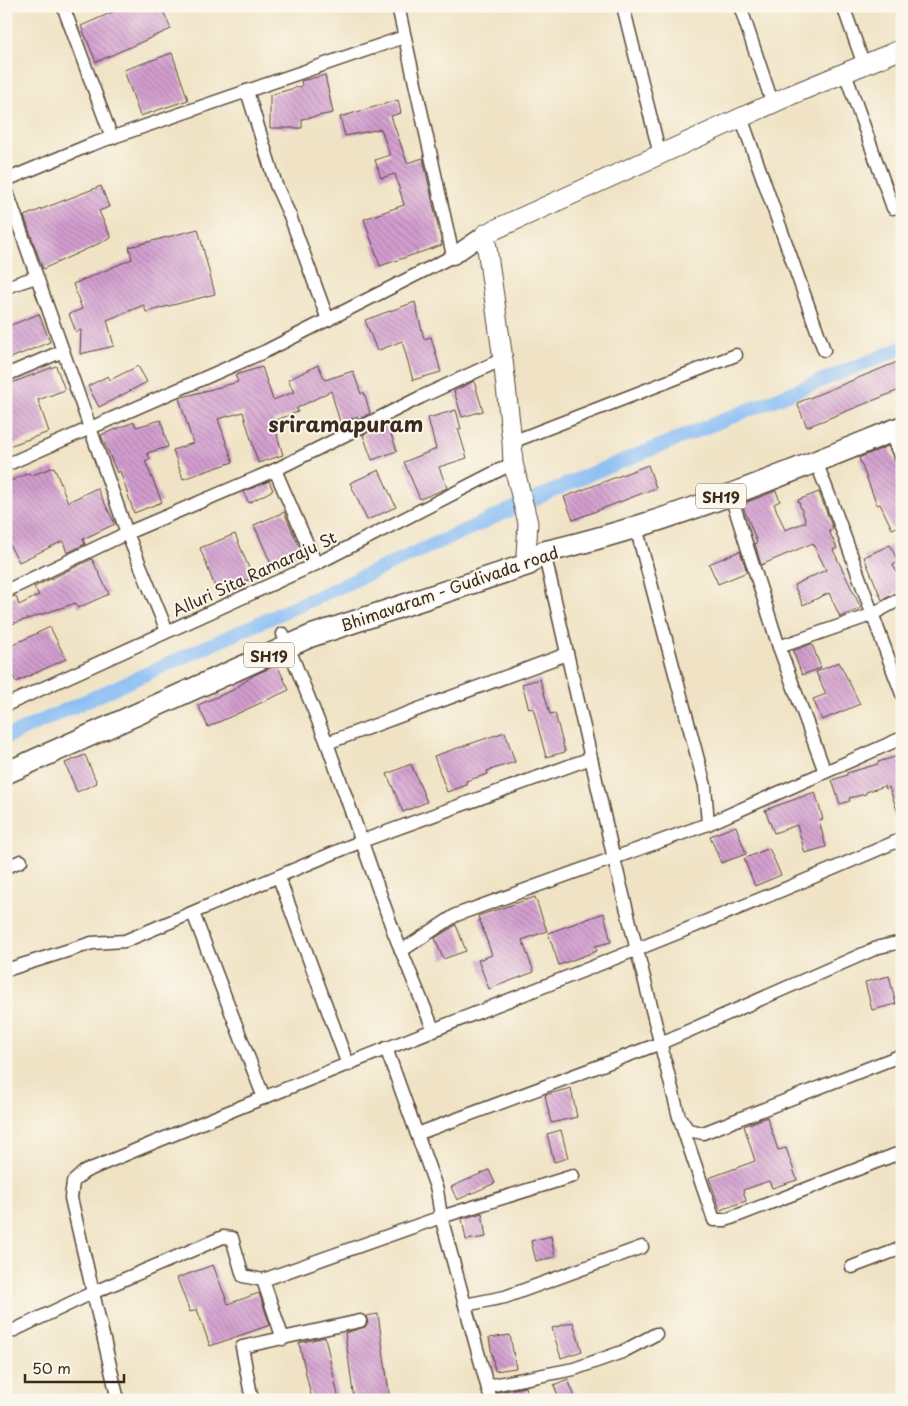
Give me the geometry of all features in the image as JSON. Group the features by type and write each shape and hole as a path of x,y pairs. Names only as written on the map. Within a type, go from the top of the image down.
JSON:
{"main road":[{"path":"534,556 528,523 514,471 503,360 496,229 741,117 902,49"},
{"name":"Bhimavaram - Gudivada road","path":"6,773 285,640 311,636 534,556 636,527 816,462 896,429"},
{"name":"SH19","path":"6,759 285,640"}],"street":[{"path":"63,6 112,138"},
{"path":"398,6 453,256"},
{"path":"623,6 660,155"},
{"path":"740,6 773,105"},
{"path":"843,6 864,65"},
{"path":"900,6 902,10"},
{"path":"6,180 112,138 404,37"},
{"path":"845,72 893,208"},
{"path":"247,91 276,185 290,216 328,320"},
{"path":"741,117 824,350"},
{"path":"6,189 127,533 167,632"},
{"path":"6,465 266,351 453,256 496,229"},
{"path":"6,287 36,277"},
{"path":"6,375 63,351"},
{"path":"512,442 736,355"},
{"path":"6,591 127,533 275,470 421,397 503,360"},
{"path":"896,429 902,458"},
{"path":"816,462 842,527 871,615 902,694"},
{"path":"275,470 316,564"},
{"name":"Alluri Sita Ramaraju St","path":"6,705 316,564 514,471"},
{"path":"730,493 779,647 825,772"},
{"path":"636,527 706,786 708,824"},
{"path":"534,556 568,654 614,859 679,1117 714,1220 726,1220 902,1152"},
{"path":"779,647 871,615 902,598"},
{"path":"285,640 327,743 401,950 434,1031"},
{"path":"327,743 568,654"},
{"path":"401,950 456,915 708,824 902,738"},
{"path":"6,970 92,943 125,940 280,878 362,841 591,758"},
{"path":"118,1400 71,1198 73,1182 84,1172 386,1048 434,1031 637,950 902,838"},
{"path":"6,868 22,861"},
{"path":"280,878 348,1065"},
{"path":"193,913 264,1098"},
{"path":"417,1134 660,1043 879,947 902,942"},
{"path":"386,1048 437,1190 441,1217 491,1400"},
{"path":"679,1117 688,1130 703,1132 902,1055"},
{"path":"6,1334 92,1293 223,1237 232,1238 235,1243 243,1276 263,1280 441,1217 573,1176"},
{"path":"465,1305 505,1297 642,1247"},
{"path":"852,1267 902,1248"},
{"path":"263,1280 283,1338"},
{"path":"252,1400 242,1347 360,1321"},
{"path":"488,1386 574,1369 622,1352 656,1334"}],"building":[{"path":"126,6 161,6 171,29 96,62 81,26"},
{"path":"172,53 188,100 140,116 124,70"},
{"path":"325,75 333,113 302,119 302,128 270,128 270,95 302,86 301,81"},
{"path":"398,100 401,113 391,116 407,163 423,158 442,245 380,266 364,219 404,205 395,174 381,178 375,160 390,155 381,129 345,136 340,117"},
{"path":"101,186 109,207 99,211 111,238 43,269 24,216"},
{"path":"198,229 215,294 146,312 144,305 107,320 114,346 80,354 81,330 76,332 69,314 82,309 73,284 132,259 129,247"},
{"path":"415,302 424,339 431,337 441,372 413,380 402,341 377,351 365,320"},
{"path":"39,314 50,342 6,360 6,327"},
{"path":"902,360 902,389 807,427 797,403"},
{"path":"318,365 325,380 353,371 361,394 364,392 370,413 358,420 357,417 340,422 331,391 297,408 298,412 273,421 283,455 258,463 243,412 218,419 233,462 183,479 173,450 193,443 179,398 238,382 235,375 262,367 273,400 294,392 288,380"},
{"path":"56,366 65,390 38,400 49,432 6,447 6,385"},
{"path":"138,366 147,382 99,407 88,386 108,376 110,380"},
{"path":"474,381 483,411 462,417 454,391"},
{"path":"456,410 461,429 458,429 467,458 439,467 447,488 420,499 404,462 436,449 428,418"},
{"path":"161,420 168,447 147,453 150,459 145,461 162,502 134,513 120,471 117,473 101,435 134,422 136,427"},
{"path":"387,423 397,451 372,460 363,435"},
{"path":"888,446 895,461 902,465 902,476 897,476 902,489 902,525 892,529 880,504 877,505 859,458"},
{"path":"648,465 656,488 573,520 564,497"},
{"path":"54,467 68,502 97,488 115,524 83,539 85,544 67,553 63,541 19,562 6,539 6,483 29,473 30,476"},
{"path":"379,470 396,507 367,520 350,483"},
{"path":"269,481 273,490 249,503 243,492"},
{"path":"776,491 780,501 774,504 785,530 806,522 798,500 819,492 833,529 829,531 837,548 833,550 861,608 840,617 829,593 803,605 794,585 826,570 813,543 761,565 755,544 757,542 742,504"},
{"path":"284,512 302,553 272,566 254,525"},
{"path":"235,534 253,578 217,592 200,548"},
{"path":"890,545 898,562 893,565 902,583 902,590 882,600 864,557"},
{"path":"740,551 747,572 718,584 709,564"},
{"path":"92,559 109,594 78,608 76,603 6,626 6,599 16,596 19,605 39,595 34,587"},
{"path":"50,627 66,659 16,682 6,663 6,648"},
{"path":"812,644 821,668 802,675 793,651"},
{"path":"839,662 860,704 822,720 813,699 826,694 816,672"},
{"path":"277,665 289,690 208,727 198,705 233,690 254,675"},
{"path":"540,679 550,714 555,713 565,752 546,757 533,708 529,709 522,684"},
{"path":"505,732 515,762 487,771 488,774 466,781 467,785 447,792 434,756"},
{"path":"85,755 97,783 77,792 65,763"},
{"path":"898,756 902,767 902,818 900,819 889,787 886,789 885,786 866,792 866,794 849,798 850,801 840,804 832,780"},
{"path":"411,764 427,802 403,812 387,774"},
{"path":"815,792 823,819 819,820 826,847 805,853 797,825 774,833 765,810"},
{"path":"736,826 746,854 721,863 710,836"},
{"path":"769,848 781,875 755,886 744,859"},
{"path":"535,897 547,931 522,940 534,972 489,989 478,960 492,955 478,916"},
{"path":"604,913 611,942 595,946 597,951 559,965 548,933"},
{"path":"456,925 466,951 443,959 435,938"},
{"path":"889,976 896,1004 872,1010 865,982"},
{"path":"571,1088 577,1117 551,1123 545,1095"},
{"path":"767,1117 778,1150 786,1148 797,1180 772,1188 769,1181 743,1190 746,1201 720,1210 709,1178 755,1161 744,1126"},
{"path":"561,1130 568,1158 554,1162 547,1134"},
{"path":"489,1170 495,1183 457,1200 451,1187"},
{"path":"482,1213 486,1237 466,1240 462,1219"},
{"path":"551,1236 555,1257 536,1261 531,1241"},
{"path":"213,1265 228,1304 259,1293 270,1325 210,1346 197,1309 190,1312 177,1278"},
{"path":"378,1314 390,1400 354,1400 345,1333 365,1327 368,1323 366,1316"},
{"path":"573,1322 582,1351 561,1358 552,1328"},
{"path":"510,1335 516,1368 495,1371 489,1338"},
{"path":"325,1337 339,1400 312,1400 299,1343"},
{"path":"568,1379 576,1400 559,1400 554,1385"},
{"path":"526,1387 529,1400 499,1400 497,1392"}],"waterway":[{"path":"6,737 590,474 902,348"}],"district":[{"name":"sriramapuram","path":"346,423"}]}
